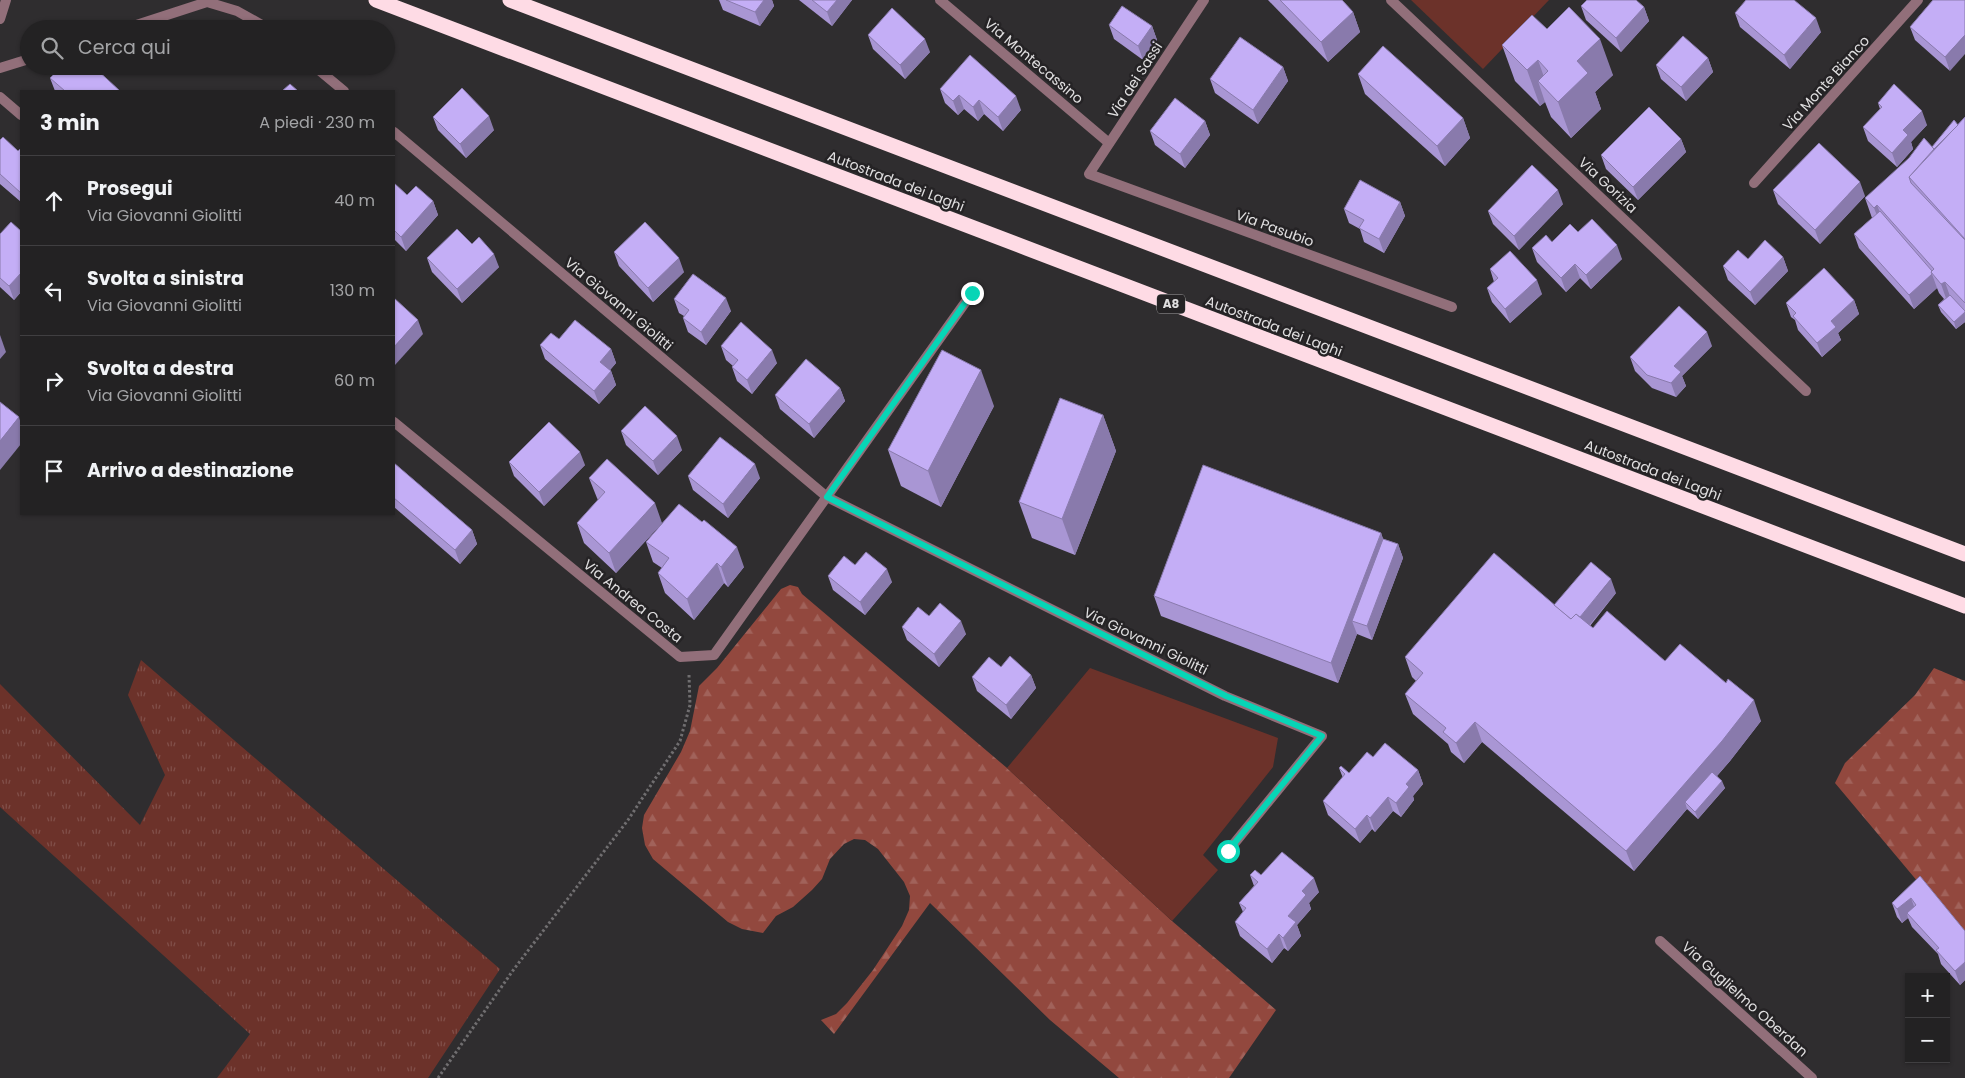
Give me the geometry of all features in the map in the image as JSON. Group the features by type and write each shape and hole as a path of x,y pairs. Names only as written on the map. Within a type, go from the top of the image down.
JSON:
{"highway":[{"name":"Autostrada dei Laghi","path":"376,0 1965,606"},
{"path":"510,0 1965,554"}],"street":[{"path":"0,19 6,0"},
{"name":"Via Montecassino","path":"940,0 1109,143"},
{"name":"Via dei Sassi","path":"1089,174 1204,0"},
{"name":"Via Gorizia","path":"1391,0 1806,391"},
{"name":"Via Monte Bianco","path":"1754,183 1918,0"},
{"path":"152,20 207,2 237,12 252,20"},
{"path":"0,68 20,62"},
{"path":"325,75 343,90"},
{"path":"0,98 20,114"},
{"name":"Via Giovanni Giolitti","path":"395,133 827,497 1226,696 1322,736 1228,851"},
{"name":"Via Pasubio","path":"1089,174 1452,307"},
{"path":"827,497 972,293"},
{"name":"Via Andrea Costa","path":"395,423 680,657 714,655 827,497"},
{"name":"Via Guglielmo Oberdan","path":"1660,941 1812,1078"}],"path":[{"path":"438,1078 514,969 628,820 680,741 690,705 689,673 680,657"}],"green space":[{"path":"1411,0 1549,0 1483,69"},
{"path":"790,585 798,587 802,594 1007,768 1172,921 1276,1010 1229,1078 1119,1078 1050,1020 930,903 834,1034 821,1020 836,1014 847,1003 873,970 902,926 909,910 910,896 904,882 878,849 865,840 854,839 844,844 830,859 822,879 812,890 793,907 776,916 763,933 742,929 728,922 653,859 645,845 642,828 644,815 681,752 690,731 699,686 717,668 781,589"},
{"path":"141,660 500,969 428,1078 217,1078 250,1034 0,807 0,684 140,825 165,775 128,695"},
{"path":"1090,668 1278,738 1273,767 1203,855 1218,870 1172,921 1007,768"},
{"path":"1934,668 1965,681 1965,938 1835,783 1845,763 1915,695"}],"building":[{"path":"726,0 764,0 755,12"},
{"path":"812,0 837,0 827,12"},
{"path":"1280,0 1342,0 1353,12 1321,42"},
{"path":"1587,0 1636,0 1644,7 1616,38 1581,6"},
{"path":"1746,0 1794,0 1816,18 1784,55 1735,13"},
{"path":"1933,0 1965,0 1965,35 1945,57 1910,27"},
{"path":"1122,6 1152,26 1138,46 1109,25"},
{"path":"1569,7 1600,39 1577,61 1588,73 1558,102 1538,81 1548,71 1538,60 1527,70 1502,45 1532,15 1547,29"},
{"path":"892,8 925,39 900,65 868,35"},
{"path":"1683,36 1708,58 1681,87 1656,65"},
{"path":"1240,37 1283,67 1253,110 1210,79"},
{"path":"1383,46 1463,118 1437,146 1358,74"},
{"path":"970,55 1016,96 998,117 979,100 973,107 959,95 953,101 940,89"},
{"path":"53,75 103,75 119,90 64,90 50,78"},
{"path":"290,84 297,90 283,90"},
{"path":"1894,84 1922,111 1903,130 1908,135 1892,153 1863,127 1882,107 1878,103"},
{"path":"462,88 489,116 460,144 433,117"},
{"path":"1175,98 1205,121 1180,154 1150,131"},
{"path":"1649,107 1681,139 1633,187 1601,155"},
{"path":"1965,117 1965,239 1909,177"},
{"path":"1954,120 1958,125 1934,149 1932,147"},
{"path":"3,137 18,151 20,149 20,192 0,174 0,140"},
{"path":"1924,138 1934,149 1909,177 1911,183 1965,240 1965,303 1945,282 1941,284 1931,272 1934,269 1877,205 1874,208 1865,198 1909,158"},
{"path":"1819,143 1860,182 1815,230 1773,190"},
{"path":"1532,165 1558,190 1514,236 1488,211"},
{"path":"1360,180 1400,202 1379,239 1359,228 1364,220 1344,209"},
{"path":"395,184 407,195 416,186 433,201 401,237 395,231"},
{"path":"1880,211 1932,271 1932,274 1909,295 1854,234"},
{"path":"1592,219 1617,245 1586,275 1575,264 1561,278 1532,248 1546,235 1552,242 1570,224 1578,232"},
{"path":"11,222 20,230 20,274 9,286 0,278 0,234"},
{"path":"645,222 679,258 648,288 614,252"},
{"path":"457,229 472,244 479,237 494,254 457,289 427,258"},
{"path":"1765,240 1783,257 1750,292 1723,266 1738,250 1748,259"},
{"path":"1510,251 1537,280 1505,309 1487,288 1498,278 1490,269"},
{"path":"1824,268 1854,300 1831,321 1836,327 1817,343 1793,316 1796,313 1786,303"},
{"path":"693,274 726,298 701,332 683,318 689,310 674,299"},
{"path":"1950,295 1965,311 1954,322 1938,305"},
{"path":"395,299 418,320 395,346"},
{"path":"1679,306 1707,332 1674,366 1681,372 1671,383 1647,375 1630,357"},
{"path":"575,320 611,349 600,362 611,371 594,391 540,345 551,333 559,339"},
{"path":"741,322 772,350 747,380 732,367 738,360 721,346"},
{"path":"942,350 981,370 928,471 888,450"},
{"path":"806,359 840,388 809,424 775,395"},
{"path":"1060,398 1103,415 1062,519 1019,502"},
{"path":"0,402 19,417 0,441"},
{"path":"645,406 677,436 653,461 621,431"},
{"path":"549,422 580,452 539,492 509,462"},
{"path":"720,437 755,464 723,504 688,476"},
{"path":"607,459 655,503 609,553 577,523 605,492 589,478"},
{"path":"395,464 472,530 455,550 395,499"},
{"path":"1203,465 1381,533 1331,663 1154,596"},
{"path":"679,504 702,522 704,520 737,547 721,567 717,563 687,599 658,573 669,558 646,542"},
{"path":"1383,539 1398,544 1367,626 1352,621"},
{"path":"866,552 887,569 860,602 828,576 844,556 855,565"},
{"path":"1494,553 1571,619 1576,614 1593,628 1607,611 1665,661 1680,644 1726,683 1728,679 1754,700 1722,741 1626,851 1475,722 1456,743 1443,732 1446,728 1405,694 1423,673 1405,657"},
{"path":"1591,562 1611,579 1580,617 1576,614 1571,619 1554,605"},
{"path":"940,603 961,621 934,654 902,627 918,607 929,616"},
{"path":"1010,656 1031,675 1006,705 972,677 989,657 1001,667"},
{"path":"1385,743 1418,770 1406,784 1409,787 1396,803 1388,797 1370,818 1367,815 1355,829 1323,801 1345,774 1339,768 1341,766 1349,773 1367,752 1373,757"},
{"path":"1712,772 1722,781 1695,812 1685,802"},
{"path":"1282,852 1314,878 1302,891 1306,895 1288,916 1296,922 1283,938 1279,934 1267,949 1235,922 1246,908 1239,903 1258,882 1250,875 1255,870 1261,875"},
{"path":"1920,876 1965,931 1965,962 1955,971 1936,950 1939,948 1907,913 1916,905 1911,898 1897,909 1892,903"}],"route":[{"path":"972,293 827,497 1226,696 1322,736 1228,851"}]}
